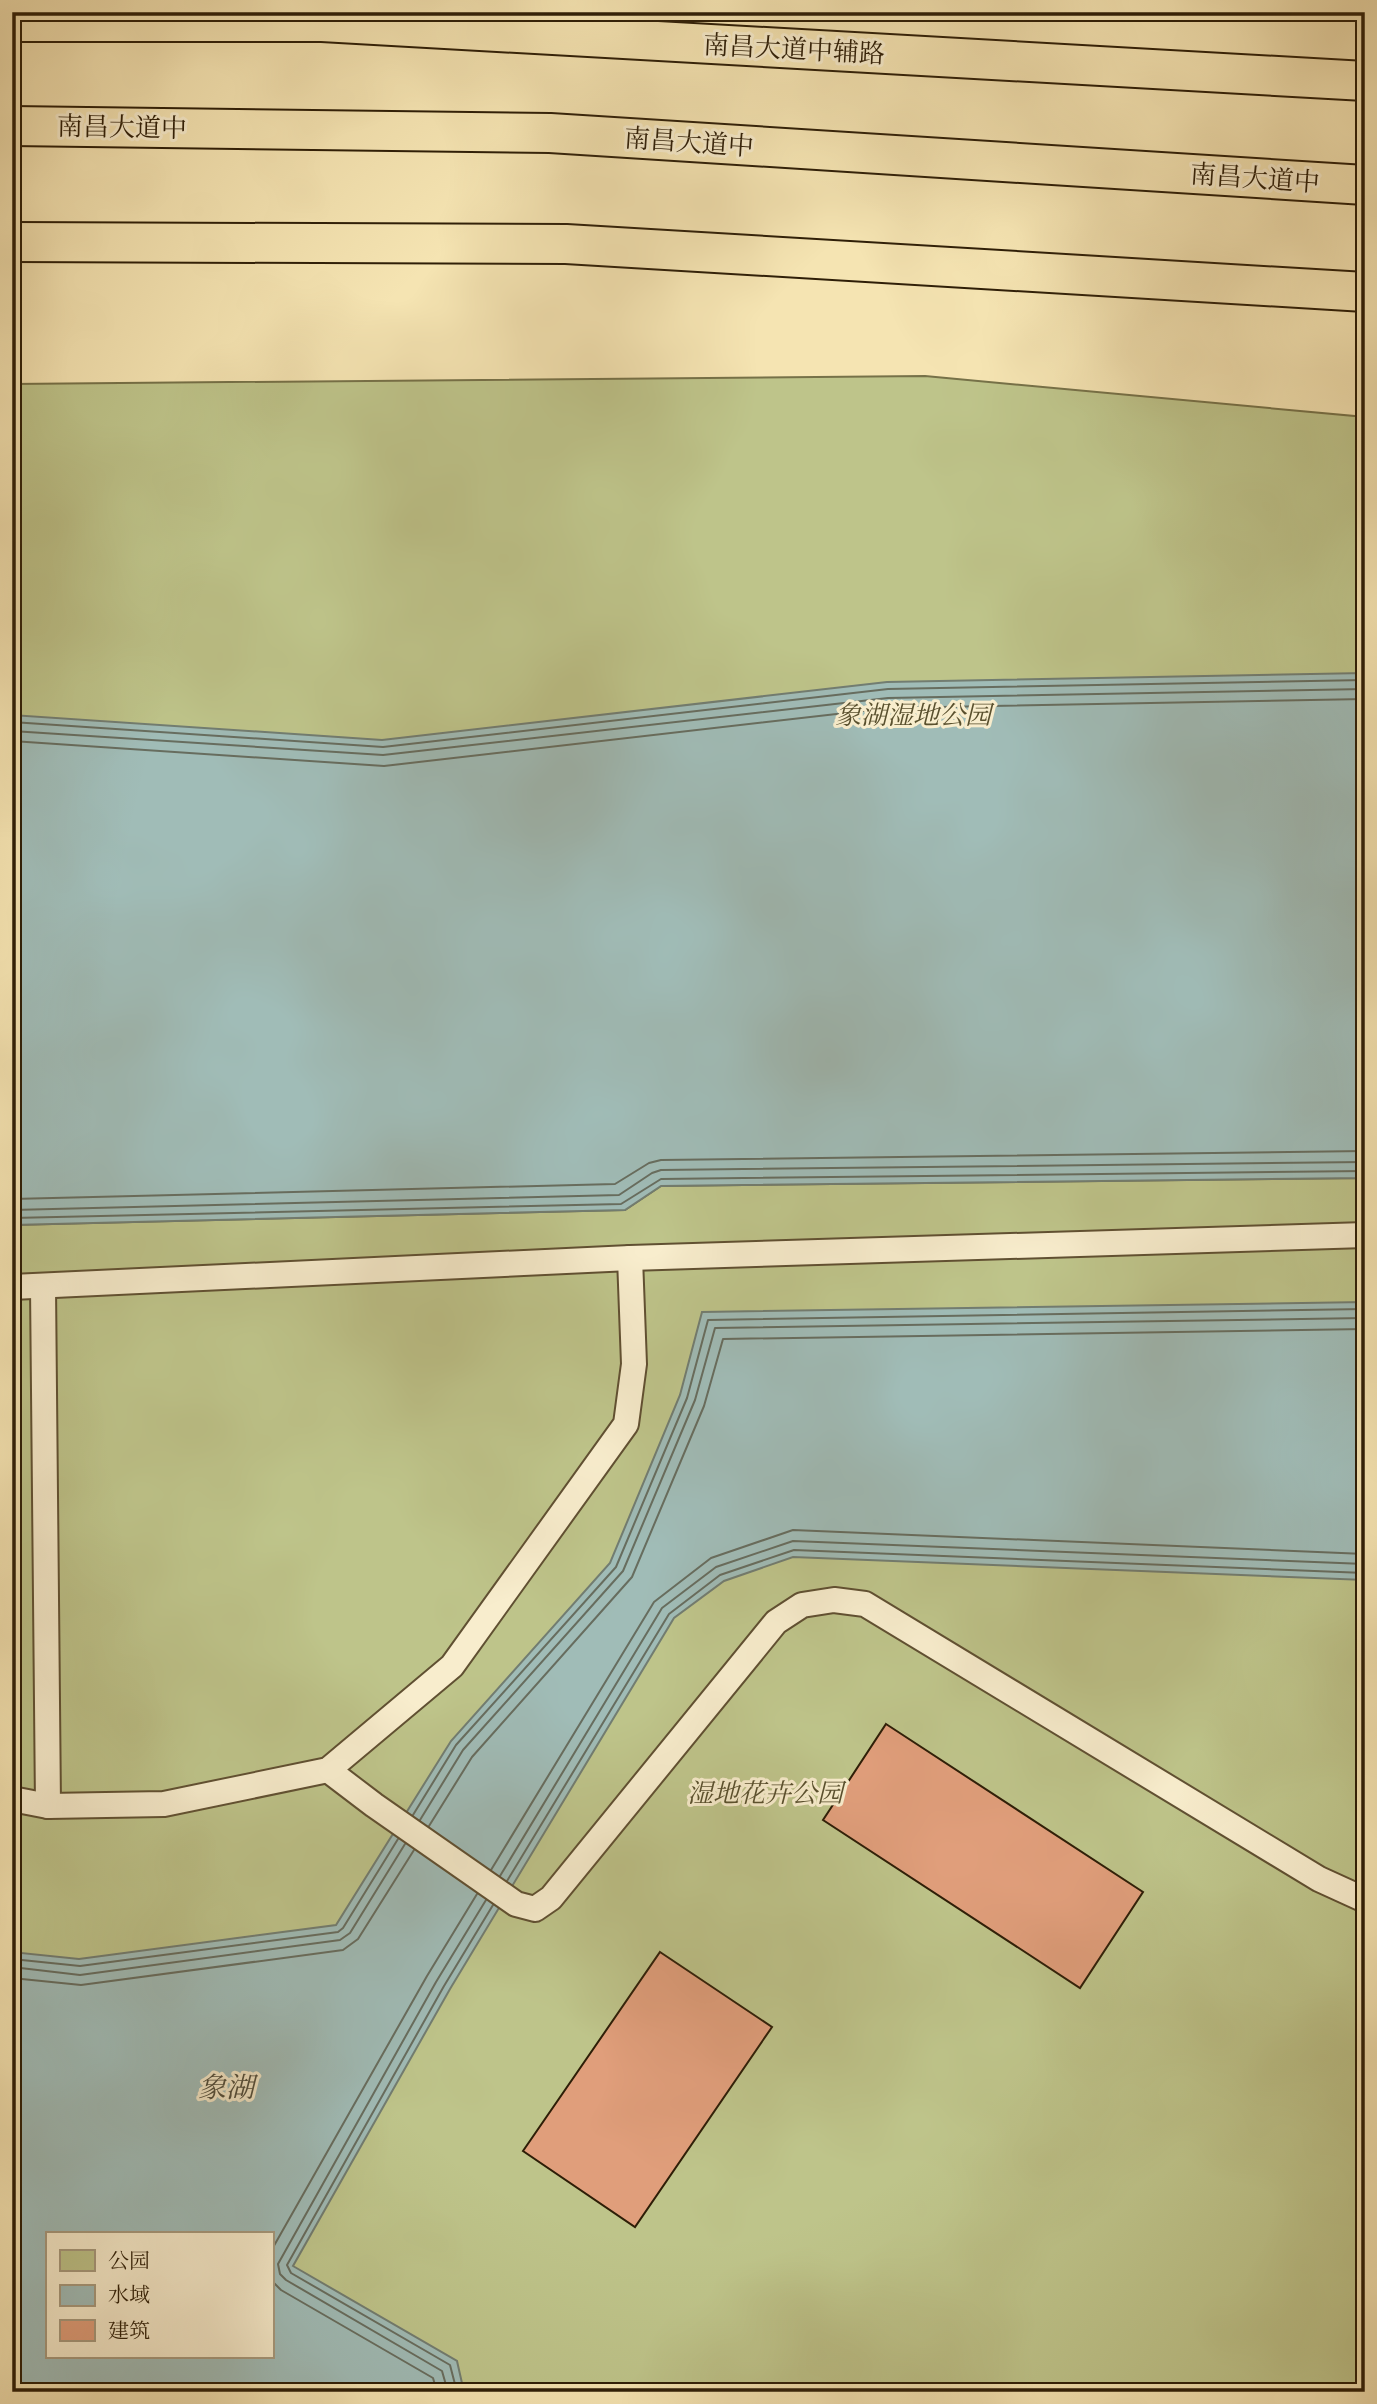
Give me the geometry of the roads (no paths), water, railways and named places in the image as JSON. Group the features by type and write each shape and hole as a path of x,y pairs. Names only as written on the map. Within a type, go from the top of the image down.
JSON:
{"highway":[{"name":"南昌大道中辅路","path":"12,22 322,22 1365,81"},
{"name":"南昌大道中","path":"12,126 550,133 1365,185"},
{"path":"12,242 566,244 1365,292"}],"lane":[{"path":"12,1287 630,1258 1365,1235"},
{"path":"12,1799 48,1806 164,1804 328,1770 452,1666 626,1424 634,1364 630,1258"},
{"path":"43,1287 48,1806"},
{"path":"328,1770 516,1904 535,1909 551,1898 776,1622 802,1605 834,1600 865,1604 1319,1879 1365,1900"}],"water":[{"path":"1365,673 1365,1178 661,1186 625,1210 12,1225 12,715 382,740 887,682"},
{"name":"象湖","path":"1365,1302 1365,1580 793,1557 724,1581 674,1618 450,1989 293,2266 457,2361 464,2392 12,2392 12,1952 79,1959 336,1925 451,1741 610,1563 680,1395 702,1312"}],"park label":[{"name":"象湖湿地公园","path":"913,715"},
{"name":"湿地花卉公园","path":"765,1793"}]}
